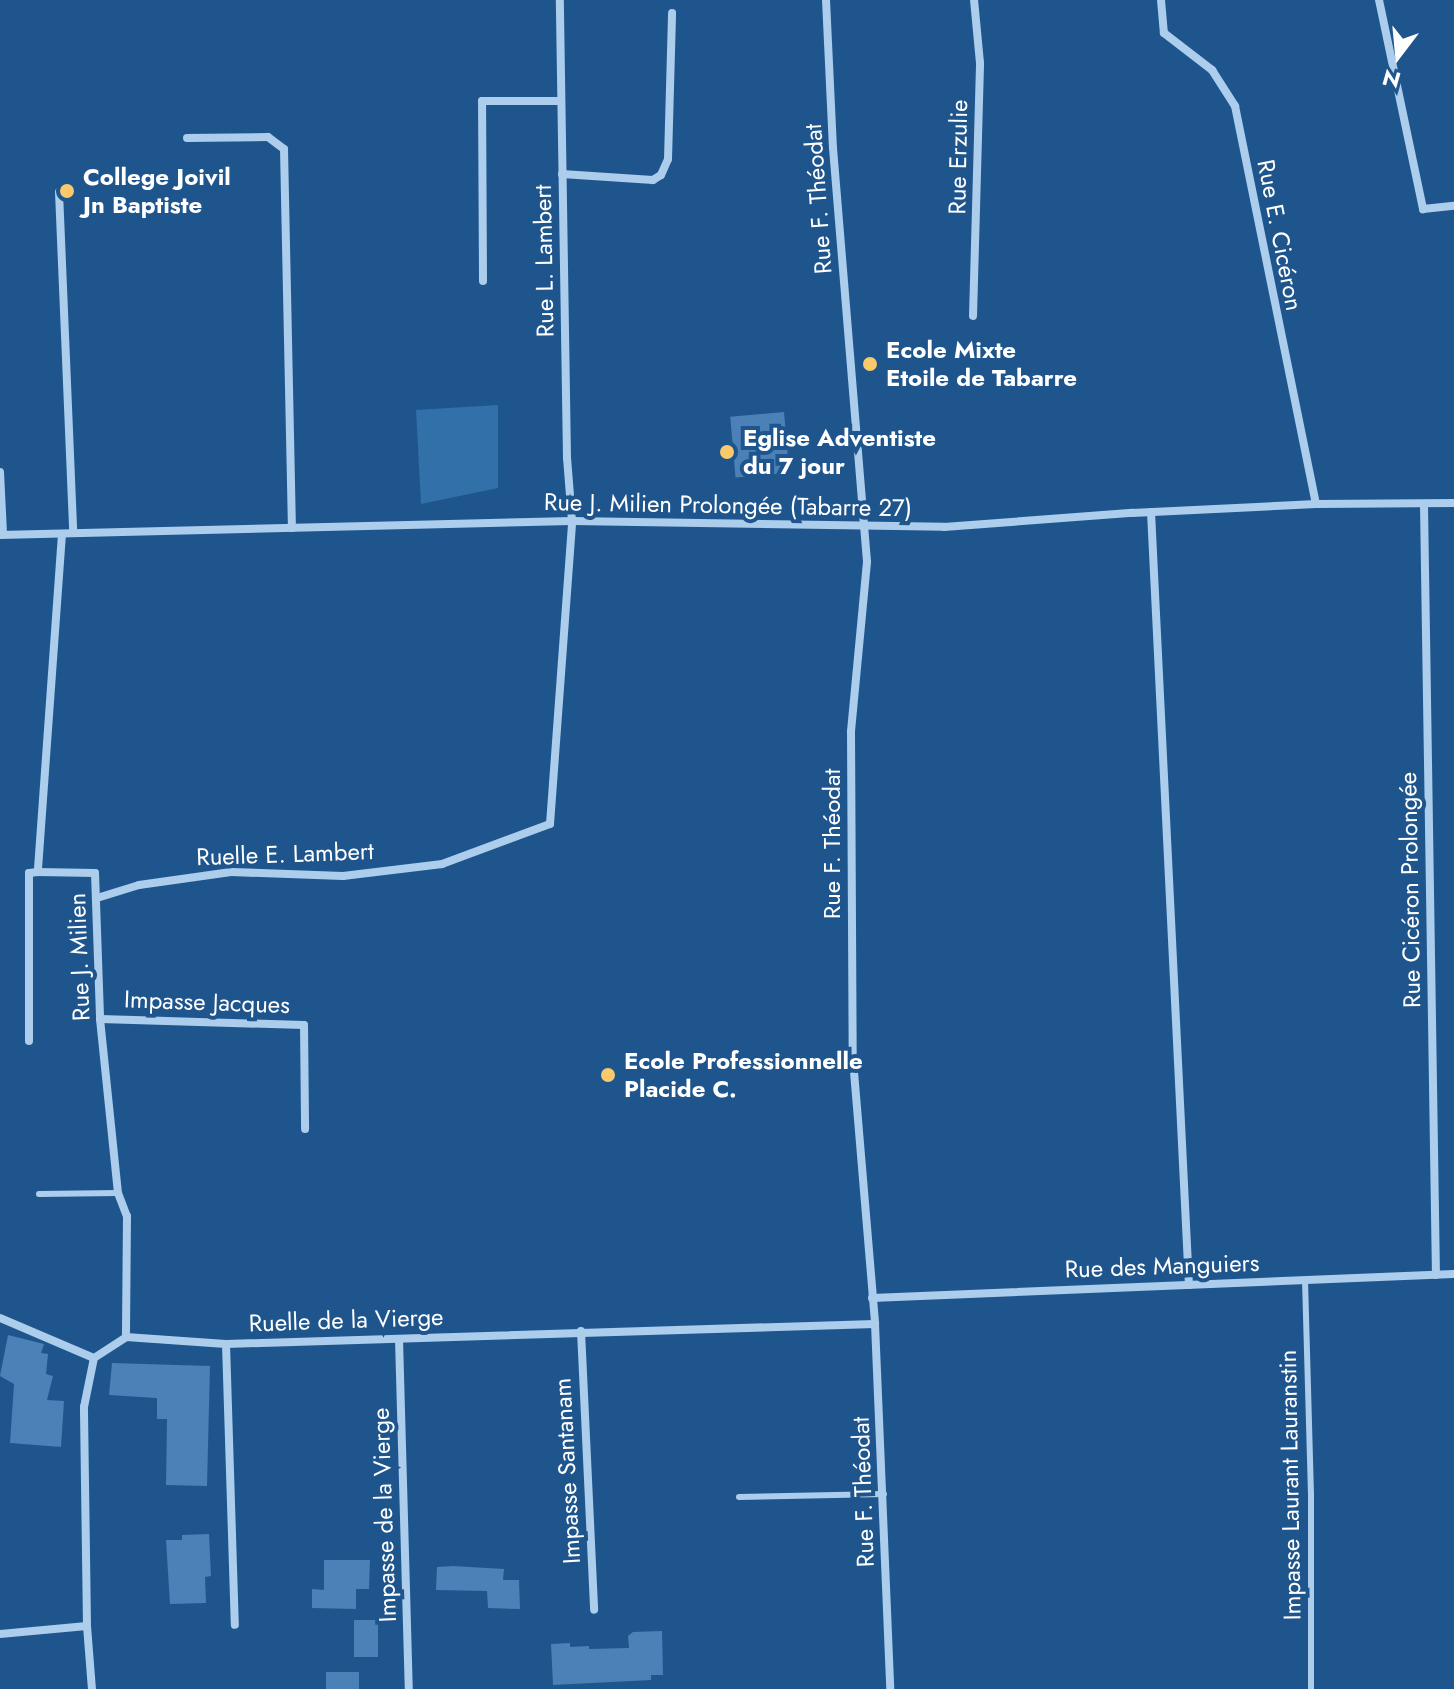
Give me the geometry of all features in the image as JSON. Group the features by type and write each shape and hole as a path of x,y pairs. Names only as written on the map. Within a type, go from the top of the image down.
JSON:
{"street":[{"name":"Rue L. Lambert","path":"560,0 567,458 572,521"},
{"name":"Rue F. Théodat","path":"826,0 833,148 867,562 851,732 854,879 851,962 853,1060 875,1324 890,1689"},
{"name":"Rue Erzulie","path":"973,316 980,78 974,0"},
{"name":"Rue E. Cicéron","path":"1161,0 1164,33 1212,70 1235,106 1274,312 1316,504"},
{"path":"1379,0 1423,209 1454,206"},
{"path":"562,174 653,180 661,175 668,159 672,13"},
{"path":"483,281 482,101 561,101"},
{"path":"187,138 268,137 284,149 292,528"},
{"path":"59,192 73,533"},
{"path":"0,472 2,534"},
{"name":"Rue J. Milien Prolongée (Tabarre 27)","path":"2,534 572,521 865,529 1316,504 1454,503"},
{"name":"Rue Cicéron Prolongée","path":"1424,505 1436,1275"},
{"path":"1151,512 1189,1285"},
{"name":"Ruelle E. Lambert","path":"97,898 139,885 231,872 343,876 442,864 550,824 572,521"},
{"name":"Rue J. Milien","path":"62,534 38,872 95,873 100,1019 118,1193 127,1216 126,1337"},
{"path":"29,1041 29,873 38,872"},
{"name":"Impasse Jacques","path":"100,1019 304,1025 305,1129"},
{"name":"Rue des Manguiers","path":"872,1298 1454,1274"},
{"path":"0,1318 94,1358"},
{"name":"Ruelle de la Vierge","path":"126,1337 226,1344 875,1324"},
{"name":"Impasse Santanam","path":"581,1331 594,1610"},
{"path":"92,1689 87,1626 84,1407 94,1358 126,1337"},
{"name":"Impasse de la Vierge","path":"399,1339 409,1689"},
{"path":"226,1344 235,1625"},
{"path":"0,1634 87,1626"}],"lane":[{"path":"39,1194 118,1193"},
{"name":"Impasse Laurant Lauranstin","path":"1305,1280 1311,1494 1311,1689"},
{"path":"739,1497 884,1494"}],"shaded area":[{"path":"498,405 498,488 421,504 416,410"}],"building":[{"path":"784,412 789,473 736,477 730,417"},
{"path":"8,1335 44,1344 41,1353 48,1354 46,1374 53,1376 47,1400 64,1401 61,1447 10,1443 14,1384 0,1376"},
{"path":"112,1363 210,1366 207,1486 166,1485 167,1419 157,1419 157,1398 109,1395"},
{"path":"209,1534 211,1576 205,1577 206,1603 170,1604 166,1540 182,1540 182,1535"},
{"path":"324,1560 370,1560 369,1589 356,1589 356,1609 312,1608 312,1589 324,1590"},
{"path":"437,1567 504,1569 503,1580 519,1580 520,1609 488,1608 487,1591 436,1590"},
{"path":"354,1620 378,1620 378,1657 354,1657"},
{"path":"662,1631 663,1675 651,1675 651,1680 553,1685 551,1644 570,1643 570,1647 589,1646 589,1649 629,1648 628,1636 633,1632"},
{"path":"326,1672 359,1672 359,1689 326,1689"}],"place":[{"name":"College Joivil Jn Baptiste","path":"67,191"},
{"name":"Ecole Mixte Etoile de Tabarre","path":"870,364"},
{"name":"Eglise Adventiste du 7 jour","path":"727,452"},
{"name":"Ecole Professionnelle Placide C.","path":"608,1075"}]}
